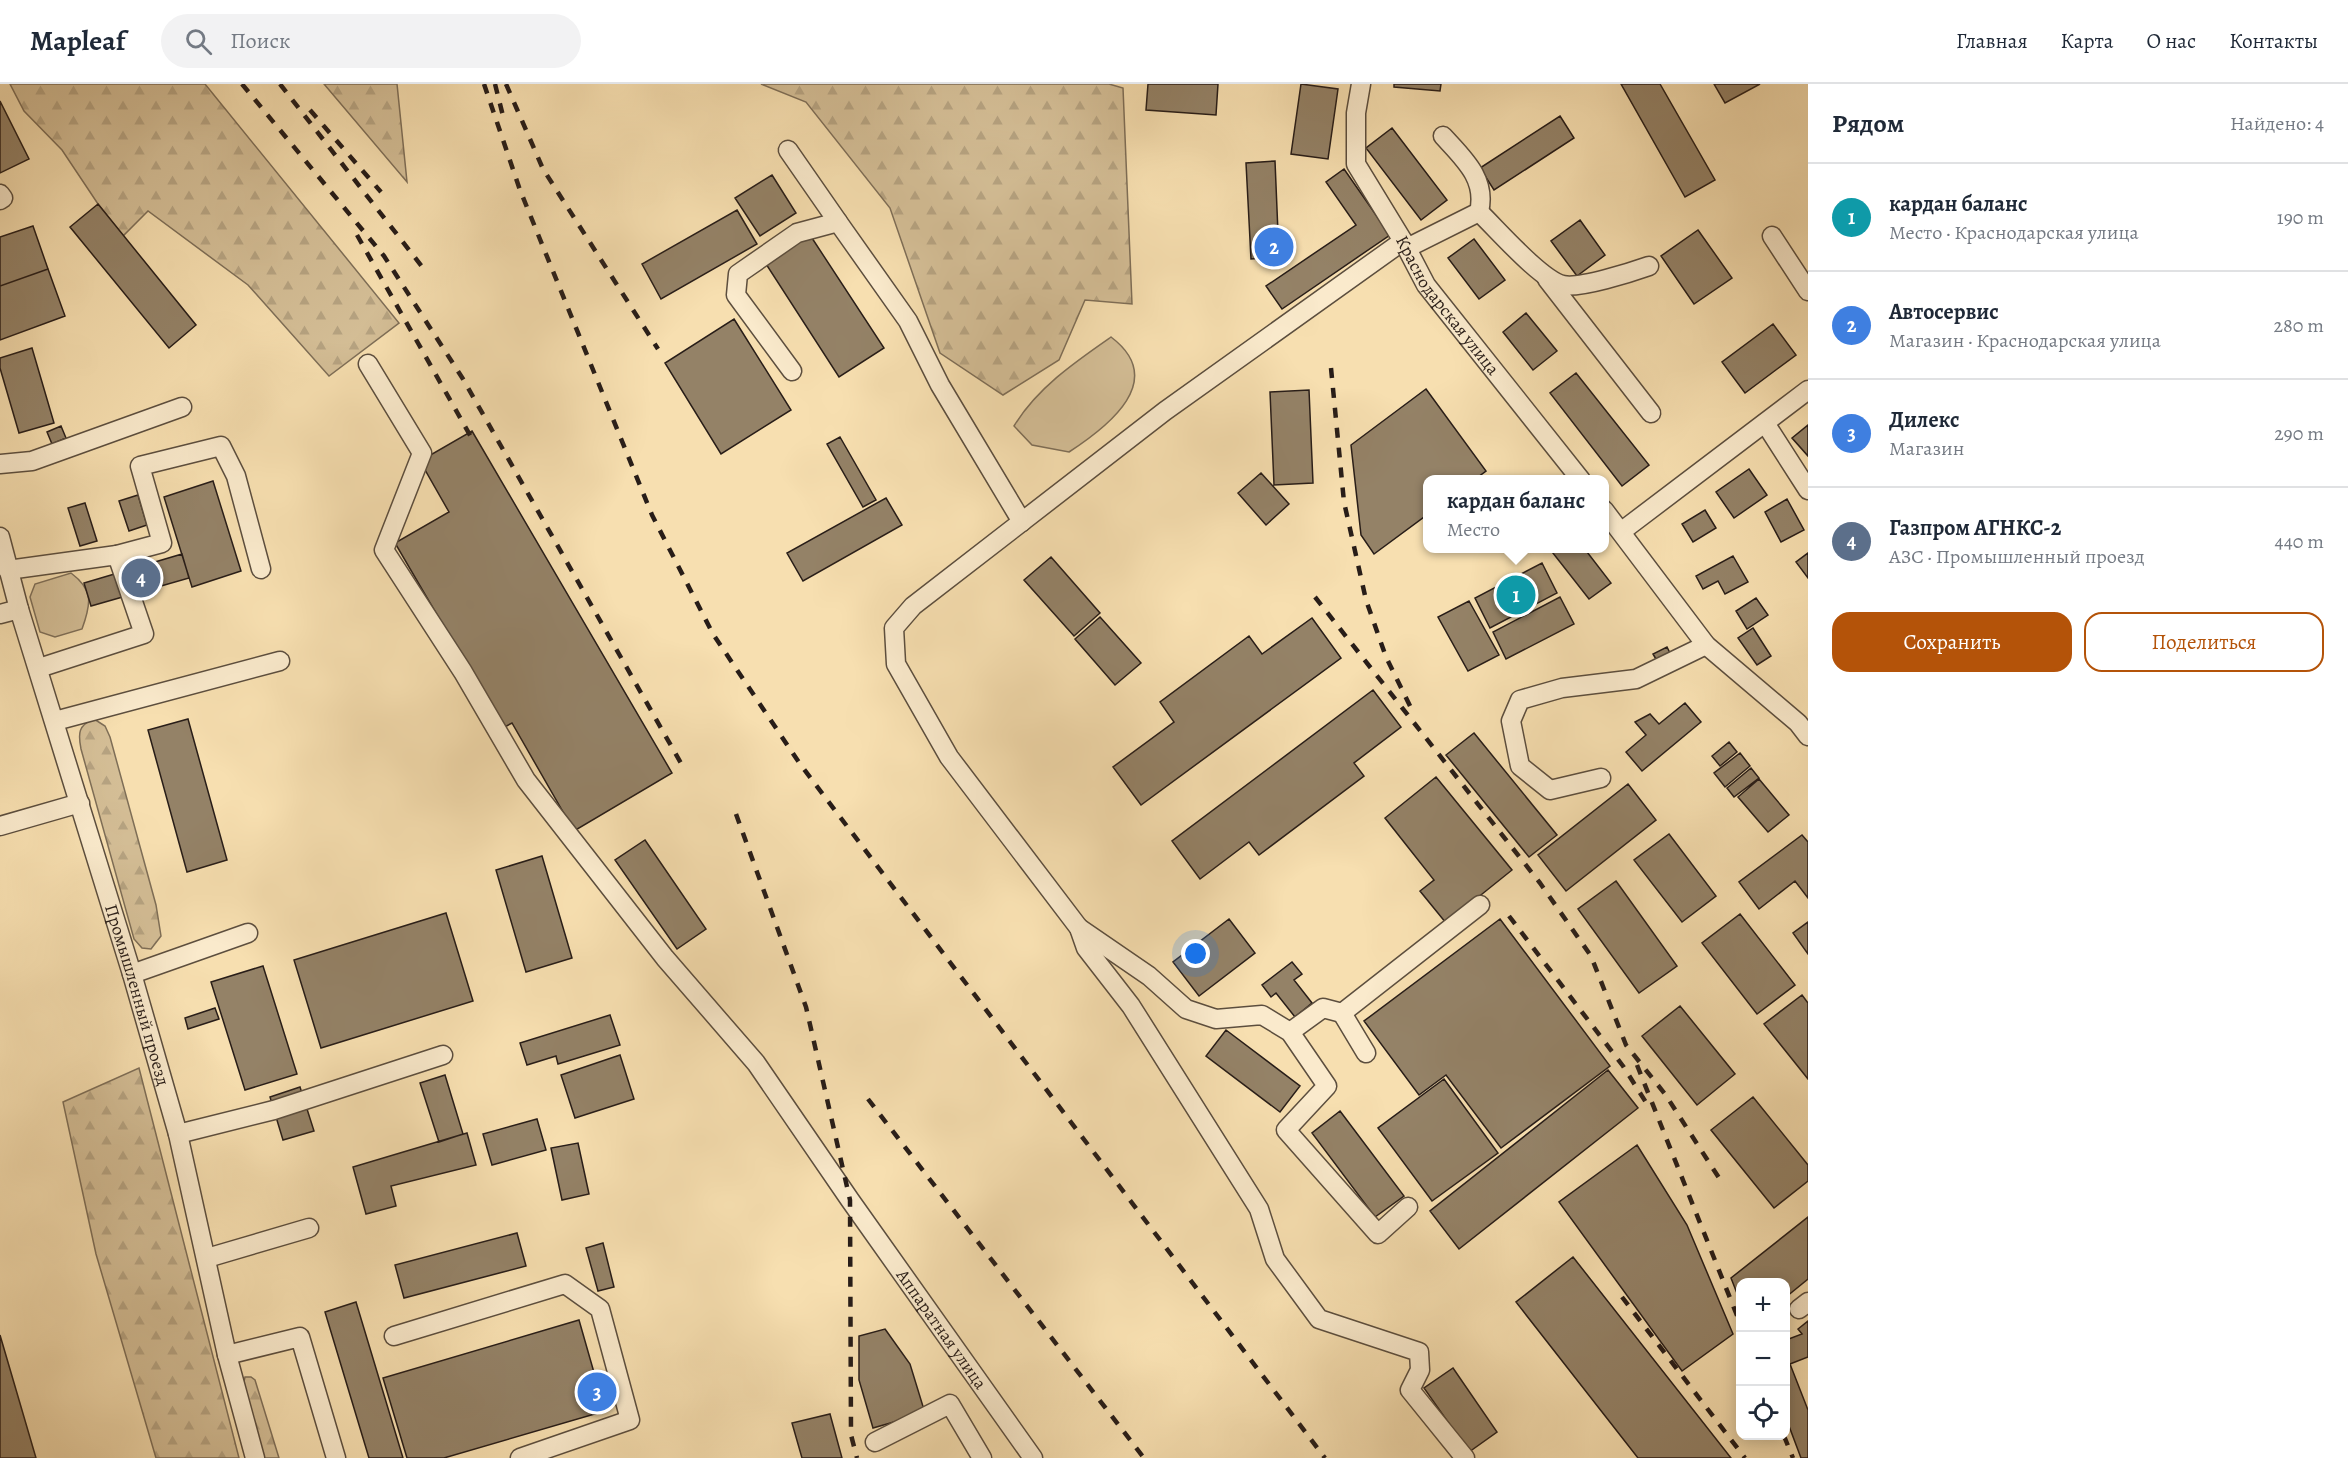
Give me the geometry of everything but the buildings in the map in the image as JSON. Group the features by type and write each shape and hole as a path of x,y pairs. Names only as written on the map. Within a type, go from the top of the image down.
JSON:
{"street":[{"name":"Краснодарская улица","path":"1361,84 1356,113 1356,164 1405,244 1426,285 1577,475"},
{"path":"1443,136 1468,163 1483,195 1479,212"},
{"path":"788,150 908,321 940,385 1022,522"},
{"path":"0,194 3,198 0,200"},
{"path":"1465,1458 1410,1390 1420,1370 1419,1352 1319,1319 1294,1288 1275,1259 1258,1209 1131,1006 1086,948 1079,928 949,756 896,664 894,628 913,606 1165,411 1405,244 1479,212"},
{"path":"1479,212 1544,275 1651,413"},
{"path":"792,371 736,296 738,274 797,233 838,222"},
{"path":"1772,236 1808,291"},
{"path":"1544,275 1564,285 1620,276 1649,266"},
{"name":"Аппаратная улица","path":"368,364 422,453 384,550 463,672 526,780 665,958 756,1062 850,1200 1033,1458"},
{"path":"1622,531 1808,390"},
{"path":"0,464 32,461 182,407"},
{"path":"1765,423 1808,490"},
{"path":"8,570 117,555 162,543 140,466 221,446 236,476 261,569"},
{"path":"1609,515 1706,645 1798,723 1808,736"},
{"name":"Промышленный проезд","path":"0,537 19,609 132,974 178,1134 227,1355 255,1458"},
{"path":"39,668 144,634 117,555"},
{"path":"0,614 19,609"},
{"path":"1601,778 1550,790 1520,766 1511,722 1520,700 1562,688 1636,679 1706,645"},
{"path":"55,721 280,661"},
{"path":"0,825 80,803"},
{"path":"1342,1013 1480,905"},
{"path":"1079,928 1149,976 1186,1009 1216,1019 1262,1015 1290,1032 1327,1086 1286,1130 1378,1234 1408,1207"},
{"path":"132,974 248,933"},
{"path":"1290,1032 1323,1008 1342,1013 1366,1053"},
{"path":"178,1134 274,1110 443,1055"},
{"path":"207,1257 309,1228"},
{"path":"394,1336 565,1284 600,1309 630,1420 520,1458"},
{"path":"227,1355 300,1337 336,1458"},
{"path":"875,1442 950,1404 982,1458"}],"green space":[{"path":"10,84 205,84 399,323 329,376 248,285 148,211 123,236 98,204 62,150 24,111"},
{"path":"324,84 397,84 407,182"},
{"path":"761,84 1109,84 1123,88 1132,304 1085,300 1059,360 1003,395 940,353 890,208 806,102"},
{"path":"1111,337 1127,353 1134,369 1133,385 1126,401 1115,416 1069,452 1032,445 1014,426 1023,412 1045,388"},
{"path":"71,573 84,585 89,598 82,629 55,637 40,632 30,597 35,584"},
{"path":"94,719 105,726 110,737 156,905 161,936 151,949 142,948 134,939 81,749 80,731 85,724"},
{"path":"139,1068 239,1458 156,1458 96,1254 63,1102"},
{"path":"245,1377 255,1380 279,1458 264,1458 242,1390"}],"railway":[{"path":"242,84 384,256 463,379 682,765"},
{"path":"280,84 427,273"},
{"path":"484,84 520,190 652,515 713,634 800,764 1325,1458"},
{"path":"495,84 504,120"},
{"path":"506,84 543,169 658,349"},
{"path":"310,110 381,192"},
{"path":"357,235 475,444"},
{"path":"1331,368 1344,502 1366,600 1386,657 1413,712"},
{"path":"1315,597 1540,883 1591,956 1626,1045 1665,1094 1721,1181"},
{"path":"736,814 806,1007 850,1200 851,1435 857,1458"},
{"path":"1509,916 1623,1066 1647,1104"},
{"path":"1637,1065 1736,1313"},
{"path":"868,1099 1144,1458"},
{"path":"1622,1297 1745,1458"},
{"path":"1786,1440 1793,1458"}],"place":[{"name":"Автосервис","path":"1274,247"},
{"name":"Газпром АГНКС-2","path":"141,578"},
{"name":"кардан баланс","path":"1516,595"},
{"name":"Дилекс","path":"597,1392"}]}
